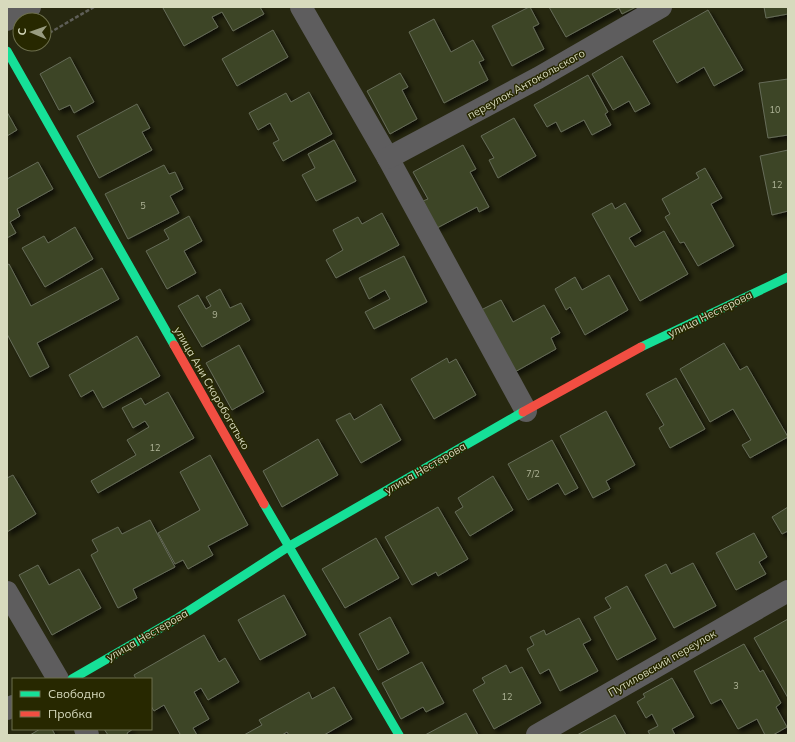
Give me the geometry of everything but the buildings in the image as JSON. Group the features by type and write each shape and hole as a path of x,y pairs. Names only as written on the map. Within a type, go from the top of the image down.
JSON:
{"street":[{"path":"7,20 30,7"},
{"path":"301,7 388,158 526,410"},
{"name":"переулок Антокольского","path":"388,158 538,78 661,7"},
{"name":"улица Ани Скоробогатько","path":"7,51 288,547 399,735"},
{"name":"улица Нестерова","path":"74,678 176,619 288,547 526,410 640,348 788,277"},
{"name":"Путиловский переулок","path":"537,735 788,591"},
{"path":"7,592 57,678"}],"path":[{"path":"52,31 94,7"}],"traffic: fast":[{"path":"7,51 174,345"},
{"path":"641,347 788,277"},
{"path":"74,678 176,619 288,547 523,412"},
{"path":"264,504 399,735"}],"traffic: jam":[{"path":"174,345 264,504"},
{"path":"523,412 641,347"}]}
